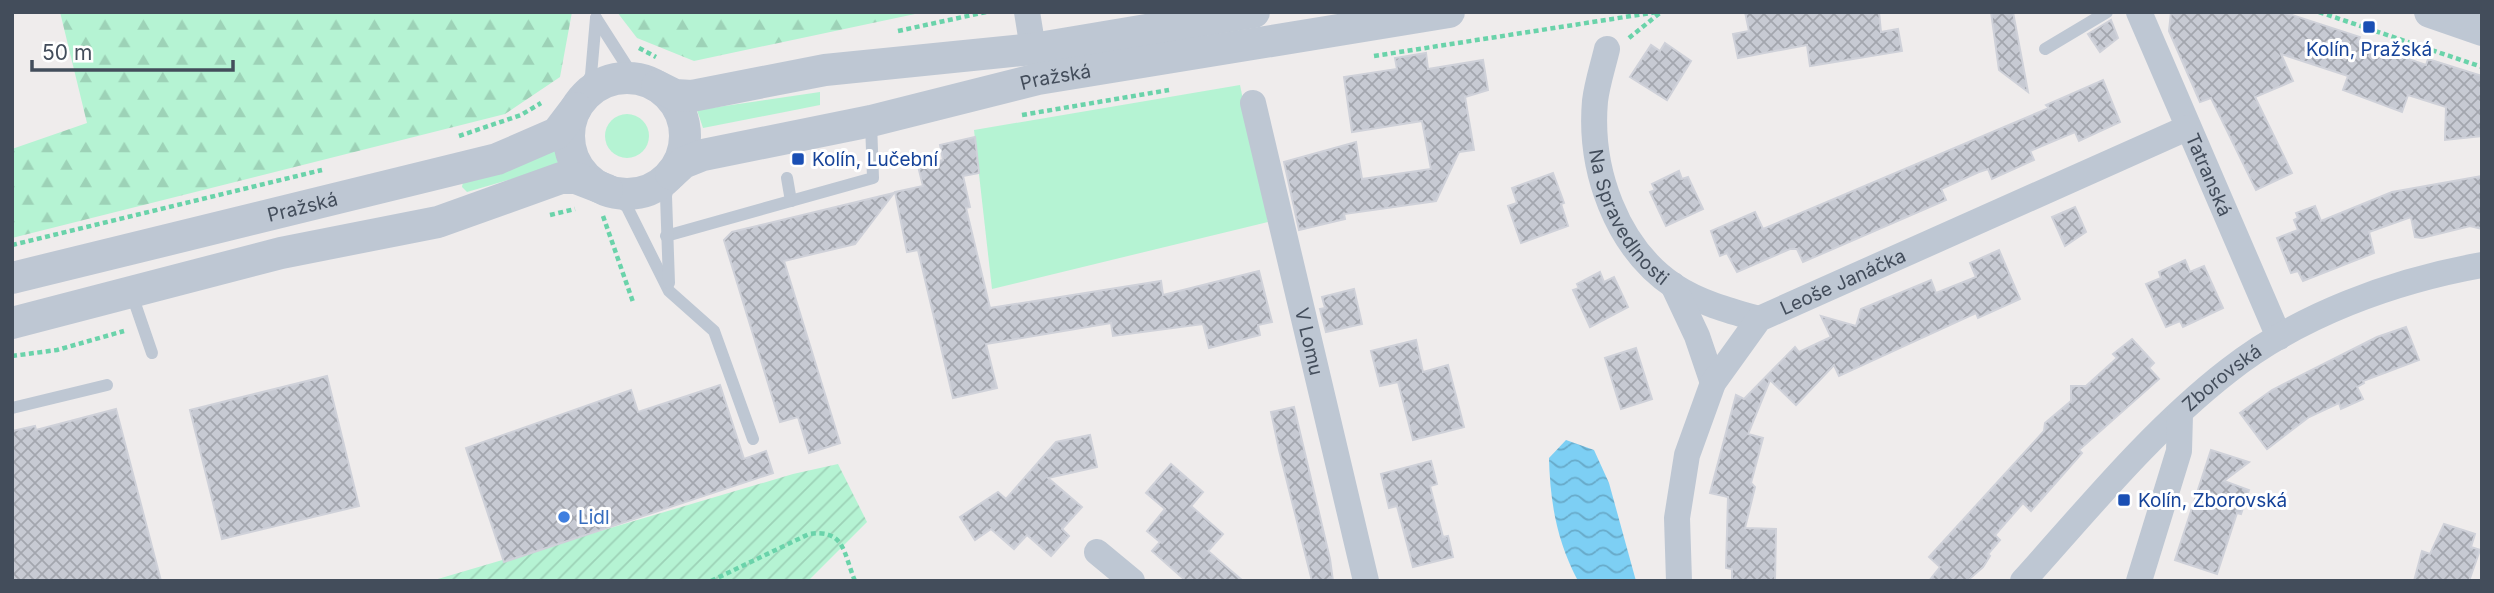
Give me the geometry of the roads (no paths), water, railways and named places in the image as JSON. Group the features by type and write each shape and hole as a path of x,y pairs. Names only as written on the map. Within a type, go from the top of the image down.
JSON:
{"street":[{"path":"1027,12 1033,49"},
{"name":"Pražská","path":"656,76 675,95 692,96 825,70 1033,49 1254,12"},
{"name":"Pražská","path":"671,174 683,163 703,155 872,121 1038,79 1449,12"},
{"name":"Tatranská","path":"2138,12 2279,337"},
{"path":"2430,12 2482,30"},
{"name":"Na Spravedlnosti","path":"1607,49 1595,102 1601,167 1610,205 1635,249 1673,285 1706,302 1759,319"},
{"path":"656,76 676,104 684,122 685,145 671,174 645,191 627,194 606,205 574,158 569,130 576,108 602,83 622,78 656,76"},
{"name":"V Lomu","path":"1253,103 1366,581"},
{"name":"Pražská","path":"12,278 497,159 557,133 576,108"},
{"name":"Leoše Janáčka","path":"1679,581 1680,489 1695,430 1713,383 1759,319 2187,128"},
{"path":"12,323 281,253 438,222 561,178 576,178 606,205"},
{"name":"Zborovská","path":"2023,581 2122,472 2230,369 2279,337 2385,290 2440,272 2482,265"},
{"path":"1673,285 1697,336 1713,383"},
{"path":"2138,581 2179,451 2180,415"},
{"path":"1097,552 1132,581"}],"lane":[{"path":"2045,49 2107,12"},
{"path":"576,108 591,75 596,18 628,68 656,76"},
{"path":"666,236 873,178 872,121"},
{"path":"669,291 666,196 671,174"},
{"path":"787,178 791,201"},
{"path":"606,205 631,213 669,291 714,331 753,439"},
{"path":"131,292 152,353"},
{"path":"12,408 107,385"}],"water":[{"path":"1566,440 1594,450 1609,483 1636,581 1578,581 1560,537 1551,490 1549,458"}],"place":[{"name":"Kolín, Pražská","path":"2369,27"},
{"name":"Kolín, Lučební","path":"798,159"},
{"name":"Kolín, Zborovská","path":"2124,500"},
{"name":"Lidl","path":"564,517"}]}
